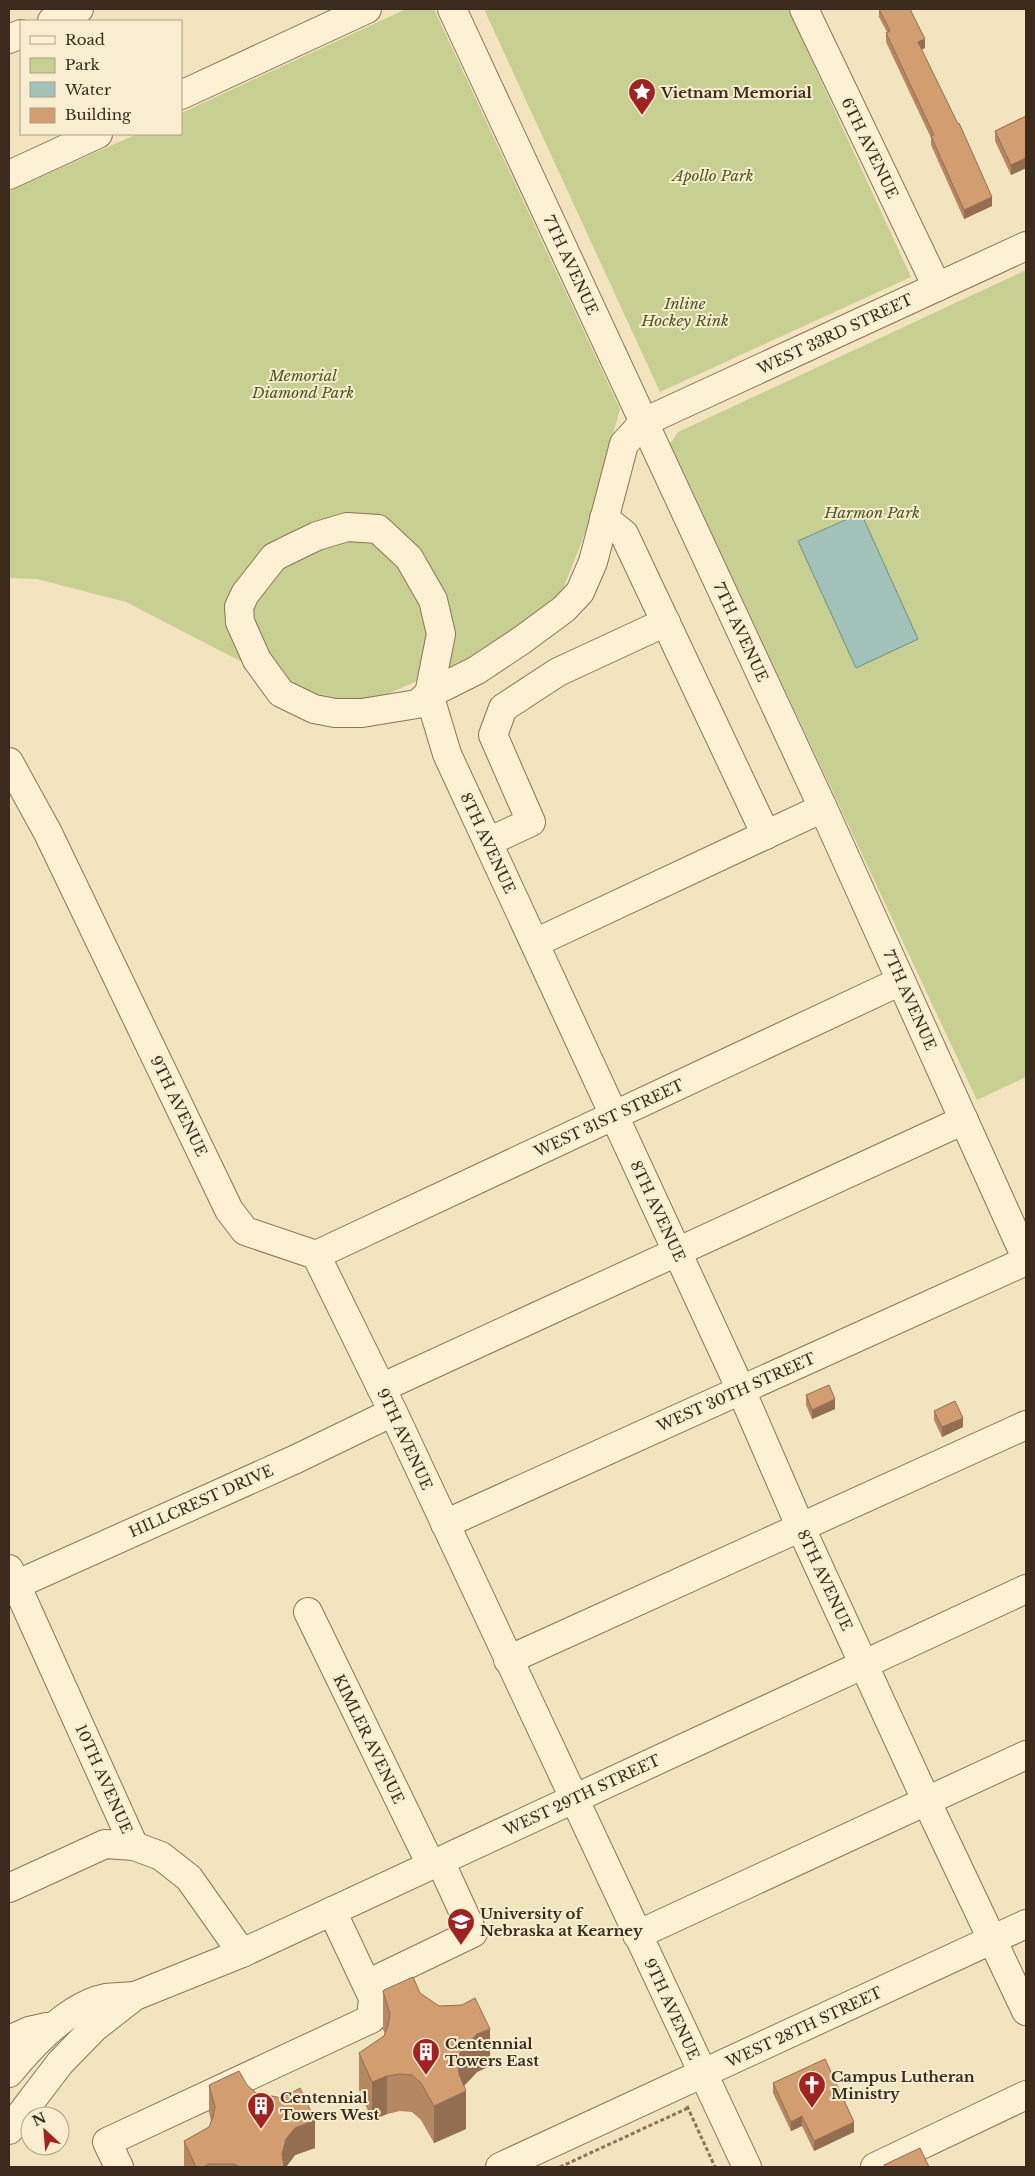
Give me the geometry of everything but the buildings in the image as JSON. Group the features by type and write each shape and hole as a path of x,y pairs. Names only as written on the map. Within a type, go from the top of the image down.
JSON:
{"street":[{"path":"54,20 79,9"},
{"name":"7TH AVENUE","path":"452,9 823,808 1026,1259"},
{"name":"6TH AVENUE","path":"804,9 937,287"},
{"path":"182,95 350,12"},
{"path":"9,174 96,135"},
{"name":"WEST 33RD STREET","path":"644,422 1026,246"},
{"path":"429,694 441,634 433,600 409,558 378,530 347,527 317,536 274,557 245,594 240,606 240,622 257,660 281,693 314,708 335,713 362,713 417,704 429,694 477,670 564,609 580,592 593,562 624,444 644,422"},
{"path":"604,518 624,534 766,835"},
{"path":"488,842 531,822 493,735 503,708 558,672 666,622"},
{"name":"8TH AVENUE","path":"429,694 447,754 677,1252 926,1800 1026,2011"},
{"name":"9TH AVENUE","path":"9,762 48,833 229,1210 245,1231 316,1256 387,1400 747,2167"},
{"path":"535,943 823,808"},
{"name":"WEST 31ST STREET","path":"316,1256 902,981"},
{"name":"HILLCREST DRIVE","path":"11,1580 296,1459 387,1400 677,1252 964,1120"},
{"name":"WEST 30TH STREET","path":"445,1524 1026,1259"},
{"path":"508,1660 1026,1425"},
{"name":"10TH AVENUE","path":"11,1580 134,1846 161,1856 190,1878 242,1953"},
{"name":"WEST 29TH STREET","path":"12,2119 60,2063 94,2028 135,1996 242,1953 1026,1589"},
{"name":"KIMLER AVENUE","path":"308,1612 473,1933 367,1984"},
{"path":"637,1935 1026,1755"},
{"path":"9,1888 105,1844 134,1846"},
{"path":"118,2167 107,2142 370,2019 373,1998 332,1911"},
{"name":"WEST 28TH STREET","path":"500,2167 683,2096 702,2074 1026,1924"},
{"name":"WEST 29TH STREET","path":"9,2073 29,2048 81,2007 105,1998 135,1996"},
{"path":"9,2040 29,2031 56,2025"},
{"path":"875,2167 1026,2095"}],"path":[{"path":"560,2167 683,2096 716,2167"}],"green space":[{"name":"Memorial Diamond Park","path":"406,9 434,9 620,409 587,528 560,597 470,657 370,702 296,695 260,666 240,661 126,602 37,579 9,578 9,191 135,135 182,135 182,113"},
{"name":"Apollo Park","path":"484,9 788,9 911,277 660,392"},
{"name":"Harmon Park","path":"1026,270 1026,1077 977,1100 670,444 678,432"}],"water":[{"path":"861,513 918,639 856,668 798,541"}],"place":[{"name":"Vietnam Memorial","path":"642,116"},
{"name":"University of Nebraska at Kearney","path":"461,1946"},
{"name":"Centennial Towers East","path":"426,2076"},
{"name":"Campus Lutheran Ministry","path":"812,2109"},
{"name":"Centennial Towers West","path":"261,2130"}],"park label":[{"name":"Inline Hockey Rink","path":"685,312"}]}
